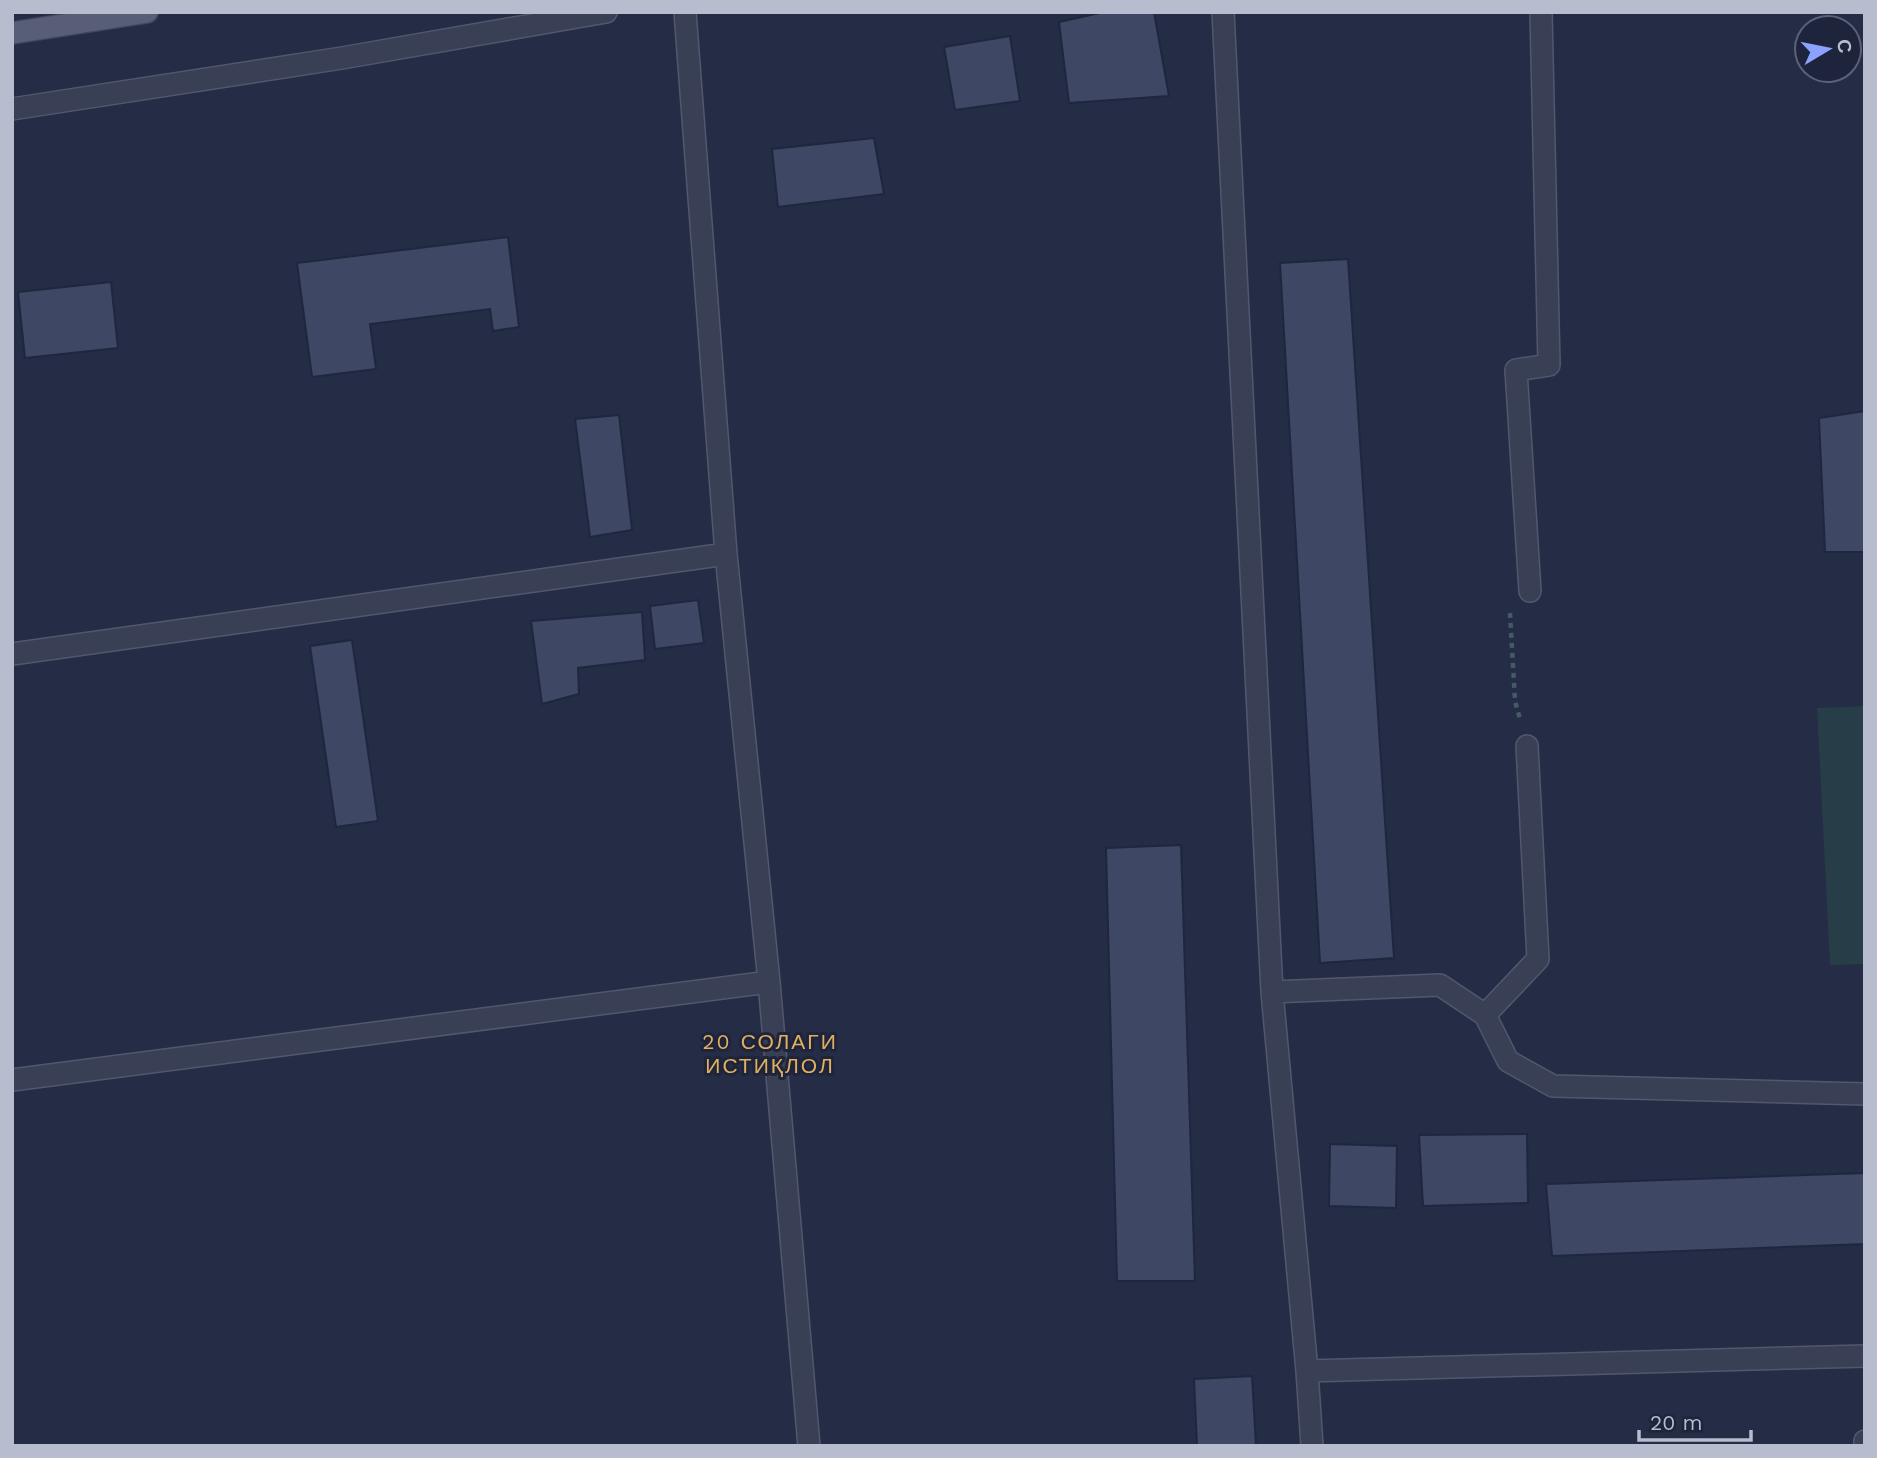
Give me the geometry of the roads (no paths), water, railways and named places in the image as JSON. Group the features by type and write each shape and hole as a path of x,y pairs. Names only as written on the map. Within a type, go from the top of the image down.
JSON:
{"main road":[{"path":"12,33 147,12"}],"street":[{"path":"12,109 342,58 606,12"},
{"path":"685,12 726,554 769,982 809,1446"},
{"path":"1223,12 1272,992 1312,1446"},
{"path":"1530,592 1516,370 1549,365 1541,12"},
{"path":"12,654 726,554"},
{"path":"1485,1015 1538,959 1527,746"},
{"path":"12,1080 769,982"},
{"path":"1272,992 1440,985 1485,1015 1508,1060 1553,1086 1865,1094"},
{"path":"1307,1371 1865,1356"}],"district":[{"name":"20 СОЛАГИ ИСТИҚЛОЛ","path":"770,1054"}]}
